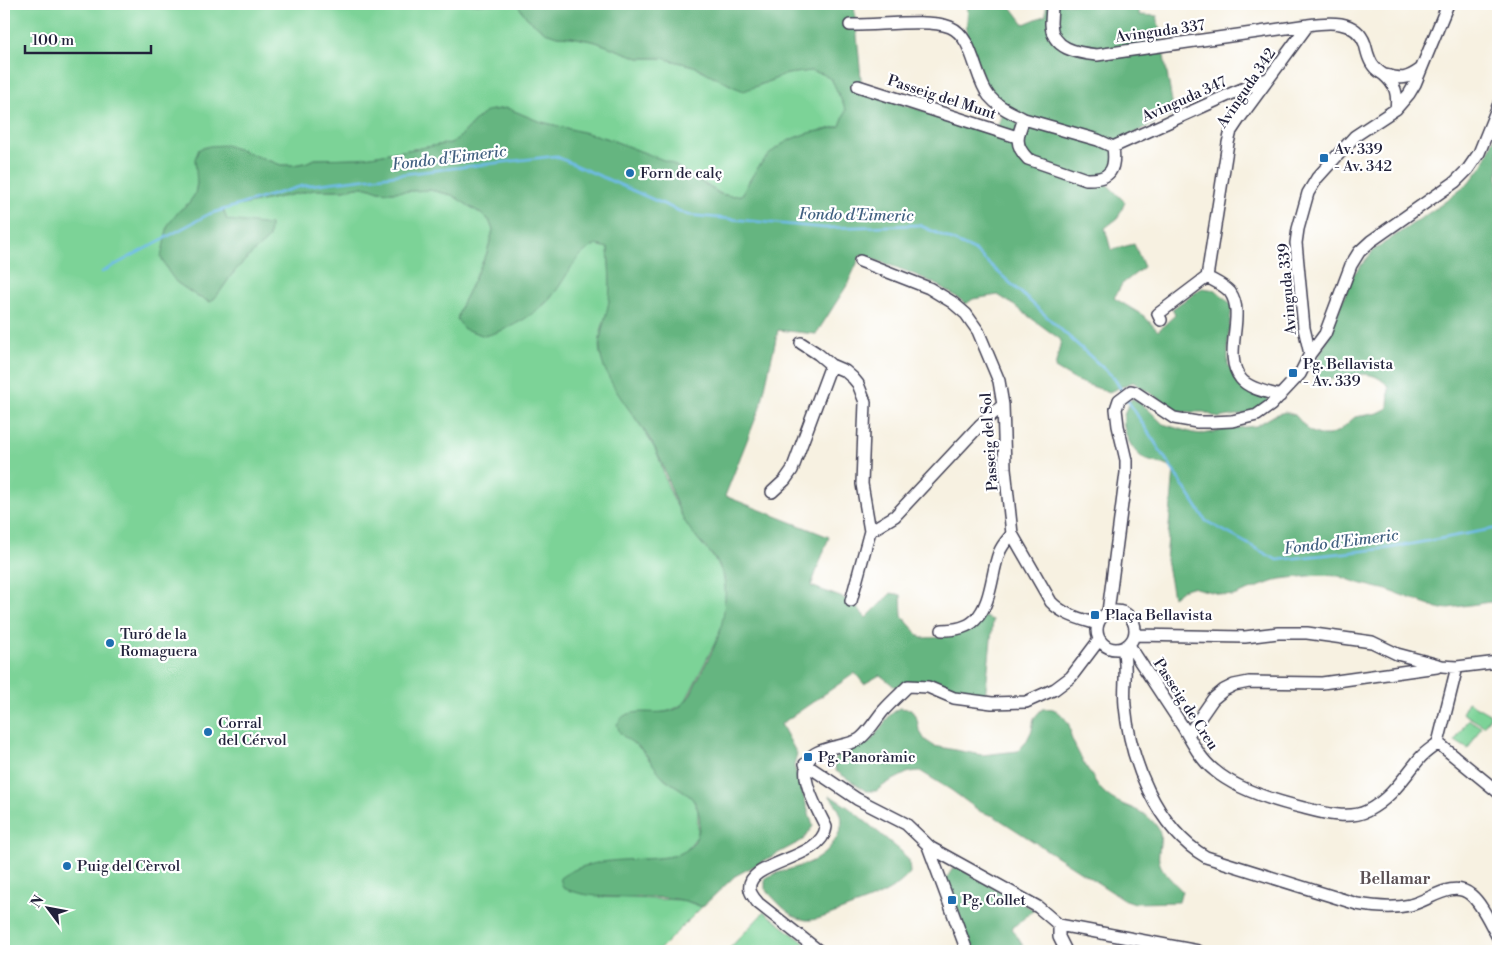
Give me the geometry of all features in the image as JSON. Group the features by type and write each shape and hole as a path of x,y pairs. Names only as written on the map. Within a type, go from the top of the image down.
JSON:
{"street":[{"name":"Avinguda 337","path":"1052,4 1051,26 1055,38 1064,47 1074,52 1097,55 1308,25"},
{"name":"Avinguda 339","path":"1310,354 1304,328 1296,244 1308,193 1316,178 1355,136 1396,109 1409,94 1448,4"},
{"path":"1308,25 1333,22 1350,27 1364,41 1374,67 1385,75 1397,91 1396,109"},
{"path":"850,25 930,24 950,28 959,33 965,42 987,94 996,104 1024,119 1098,140 1113,147 1115,160 1112,170 1104,177 1096,180 1086,179 1028,159 1022,153 1017,137 1024,119"},
{"name":"Avinguda 342","path":"1207,277 1231,131 1308,25"},
{"path":"1385,75 1400,79 1406,78 1421,69"},
{"name":"Avinguda 347","path":"1113,147 1267,79"},
{"name":"Passeig del Munt","path":"858,86 1017,137"},
{"path":"1108,612 1126,473 1126,460 1118,426 1117,404 1124,395 1135,392 1174,418 1197,422 1232,421 1257,415 1280,396 1300,374 1310,354 1325,334 1351,265 1359,252 1370,241 1455,182 1468,169 1480,153 1498,106"},
{"name":"Passeig del Sol","path":"860,261 929,288 952,302 966,314 978,331 999,381 1003,406 1005,468 1012,534 1056,608 1062,612 1097,624"},
{"path":"1161,320 1158,314 1207,277 1226,288 1234,299 1236,310 1233,359 1236,370 1242,380 1252,387 1280,396"},
{"path":"801,343 818,354 830,365 845,371 853,378 858,384 865,402 862,484 870,531 851,601"},
{"path":"772,492 785,480 792,470 830,365"},
{"path":"870,531 895,516 980,425 1003,406"},
{"path":"942,630 965,626 975,620 983,608 987,597 999,554 1004,543 1012,534"},
{"path":"1498,662 1457,667 1442,666 1397,654 1372,642 1307,633 1278,633 1245,637 1129,643 1114,650 1105,647 1099,640 1096,629 1100,619 1108,612 1122,612 1133,620 1135,627 1129,643 1126,662 1124,704 1134,752 1142,778 1154,802 1164,817 1195,851 1206,857 1357,904 1374,907 1411,905 1440,892 1461,890 1470,894 1477,901 1498,937"},
{"path":"819,951 758,903 749,888 752,878 763,870 809,850 826,833 826,827 809,790 805,776 805,764 816,753 860,739 884,710 908,686 928,687 954,698 992,703 1026,702 1055,689 1071,677 1099,640"},
{"name":"Passeig de Creu","path":"1129,643 1195,748 1212,769 1229,780 1278,801 1338,815 1366,812 1380,804 1392,793 1422,756 1438,743"},
{"path":"1188,735 1213,699 1234,685 1249,682 1322,683 1442,666"},
{"path":"1457,667 1438,743 1498,792"},
{"path":"805,764 857,799 906,824 928,846 1038,907 1064,926 1198,951"},
{"path":"928,846 967,951"},
{"path":"940,880 942,869 953,863 962,865"},
{"path":"1064,926 1064,948"}],"green space":[{"path":"4,4 517,4 527,18 545,32 557,36 596,42 639,58 662,58 694,66 734,87 755,87 787,74 811,71 823,74 832,80 846,110 840,126 797,137 776,148 761,164 742,195 731,196 721,194 671,163 606,138 538,121 507,108 487,111 451,143 359,158 315,159 305,163 281,165 226,145 197,183 195,194 189,203 179,211 176,282 198,297 211,302 239,266 269,238 227,220 223,209 314,190 344,190 357,187 368,187 390,192 430,190 452,195 489,220 493,230 487,253 461,306 496,333 530,315 549,300 583,252 597,245 608,248 610,295 600,336 599,350 601,357 612,382 657,452 678,509 691,530 716,561 723,577 726,595 721,631 685,702 669,711 640,713 621,734 639,747 665,779 685,792 693,800 698,810 698,835 685,852 674,857 604,862 579,868 599,897 683,900 702,907 658,951 4,951"},
{"path":"517,4 854,4 861,78 860,91 995,133 1005,106 989,90 966,39 968,4 1009,4 1024,24 1046,15 1046,4 1139,4 1139,15 1157,16 1174,113 1117,142 1119,170 1107,184 1125,202 1118,218 1105,228 1111,250 1134,244 1144,267 1122,284 1114,298 1144,316 1158,331 1175,315 1172,309 1202,288 1216,290 1232,305 1228,341 1228,364 1237,382 1266,395 1269,402 1256,412 1218,418 1204,412 1179,412 1133,382 1109,392 1077,381 1055,368 1061,340 998,295 973,299 966,304 929,281 861,255 846,287 816,334 778,330 761,405 725,496 829,537 811,586 851,601 866,618 891,593 901,595 902,616 921,638 954,635 967,629 982,616 993,620 985,698 960,695 908,682 895,687 880,675 864,684 855,673 781,724 797,754 794,766 813,826 803,840 735,876 702,907 687,901 670,898 598,896 580,893 563,888 560,878 579,868 600,862 672,856 688,849 693,844 697,837 700,822 694,801 685,792 663,777 644,752 621,734 617,724 623,717 631,713 671,711 679,708 687,700 717,640 725,598 724,578 719,565 688,527 676,503 656,450 615,389 604,367 601,358 600,341 610,295 608,248 596,245 582,254 556,291 542,306 515,324 485,336 464,329 457,319 461,306 487,253 493,230 489,220 452,195 430,190 390,192 368,187 357,187 344,190 314,190 223,209 227,220 270,225 269,238 239,266 211,302 198,297 176,282 161,257 168,225 195,194 197,183 195,159 199,149 210,146 226,145 281,165 305,163 315,159 359,158 451,143 487,111 507,108 538,121 606,138 671,163 720,194 731,196 742,195 754,173 776,148 797,137 840,126 846,110 832,80 823,74 811,71 787,74 744,91 694,66 662,58 639,58 596,42 557,36 545,32 527,18"},
{"path":"1498,129 1498,601 1441,609 1339,576 1318,575 1280,579 1233,596 1191,587 1182,590 1173,597 1166,560 1174,470 1140,456 1128,441 1124,428 1124,416 1132,398 1148,409 1163,424 1203,434 1256,426 1275,415 1285,412 1295,415 1309,431 1319,435 1329,435 1339,431 1355,417 1378,413 1388,408 1389,387 1380,379 1362,374 1324,379 1314,377 1313,367 1324,347 1353,275 1374,250 1442,204 1469,183 1483,165"},
{"path":"1468,702 1491,715 1484,726 1462,713"},
{"path":"899,708 911,709 925,740 934,746 982,755 1018,751 1026,742 1032,730 1034,718 1042,709 1052,709 1058,712 1068,723 1076,749 1097,784 1111,798 1144,814 1158,828 1160,832 1159,861 1166,874 1182,891 1179,902 1135,903 1123,899 994,816 981,812 951,790 920,771 909,772 876,791 866,791 836,771 833,761 841,754 870,742 890,715"},
{"path":"1468,719 1481,727 1468,749 1455,741"},
{"path":"829,795 848,807 902,852 909,861 910,873 887,892 869,900 819,918 811,920 801,919 789,913 765,889 765,878 812,861 828,849 835,840 842,822 840,812"},
{"path":"953,868 959,868 1034,910 1012,928 1026,951 973,951 946,879"},
{"path":"764,912 815,951 727,951"}],"waterway":[{"name":"Fondo d'Eimeric","path":"102,272 209,214 302,186 555,156 688,215 825,228 919,225 974,250 1114,378 1123,393"},
{"name":"Fondo d'Eimeric","path":"1126,398 1206,521 1277,560 1390,548 1498,528"}],"place":[{"name":"Av. 339 - Av. 342","path":"1324,158"},
{"name":"Forn de calç","path":"630,173"},
{"name":"Pg. Bellavista - Av. 339","path":"1293,373"},
{"name":"Plaça Bellavista","path":"1095,615"},
{"name":"Turó de la Romaguera","path":"110,643"},
{"name":"Corral del Cérvol","path":"208,732"},
{"name":"Pg. Panoràmic","path":"808,757"},
{"name":"Puig del Cèrvol","path":"67,866"},
{"name":"Pg. Collet","path":"952,900"}],"district":[{"name":"Bellamar","path":"1395,878"}]}
